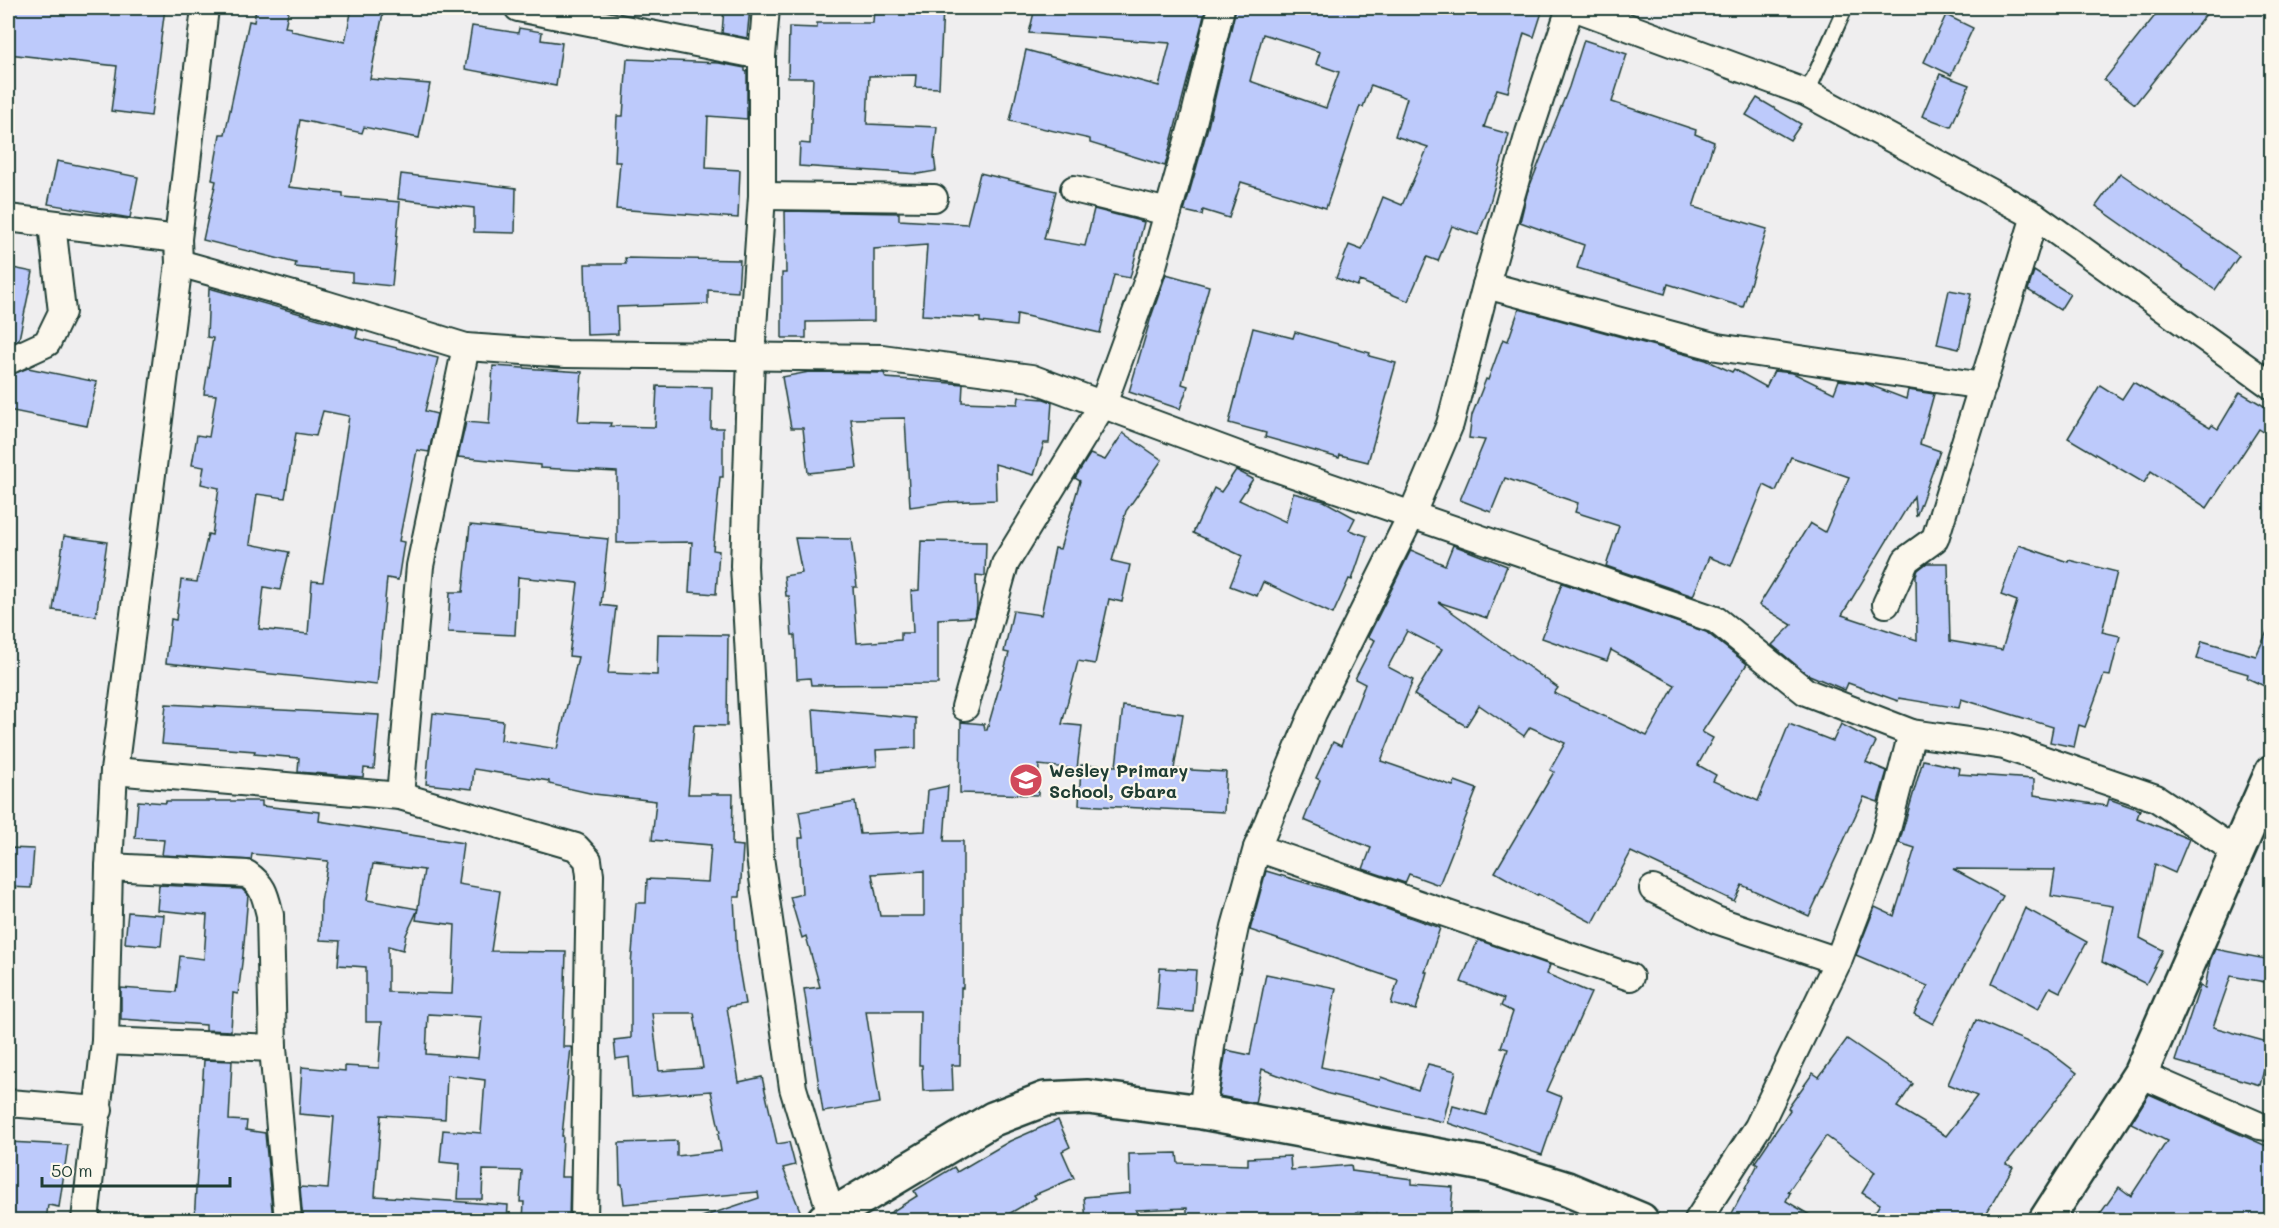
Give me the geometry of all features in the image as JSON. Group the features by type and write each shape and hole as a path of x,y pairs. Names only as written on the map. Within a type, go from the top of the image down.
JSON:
{"street":[{"path":"85,1221 105,1041 114,771 178,251 205,8"},
{"path":"518,8 762,56"},
{"path":"766,8 762,56 762,196 751,357 744,566 760,857 793,1088 828,1219 993,1119 1045,1099 1088,1097 1202,1112 1489,1165 1567,1189 1641,1221"},
{"path":"965,707 1005,564 1103,404 1153,266 1221,8"},
{"path":"1202,1112 1218,1008 1235,927 1257,848 1313,713 1411,516 1450,424 1529,134 1570,8"},
{"path":"1576,8 1807,93 2035,216 2271,386"},
{"path":"1074,189 1168,212"},
{"path":"762,196 934,198"},
{"path":"1886,604 1906,560 1935,539 2035,216"},
{"path":"8,218 52,224 178,251 326,304 466,347 566,354 882,358 1031,378 1241,456 1716,620 1806,692 1912,733 2004,746 2156,798 2236,852"},
{"path":"8,361 47,343 62,312 52,224"},
{"path":"1486,285 1717,346 1983,386"},
{"path":"400,796 420,566 466,347"},
{"path":"1698,1221 1758,1128 1838,961 1884,841 1912,733"},
{"path":"114,771 400,796 576,848 588,860 590,875 584,1221"},
{"path":"2046,1221 2140,1074 2236,852 2269,783"},
{"path":"1257,848 1630,977"},
{"path":"109,867 247,874 259,883 266,897 270,915 273,1048 288,1221"},
{"path":"1653,889 1716,920 1838,961"},
{"path":"105,1041 273,1048"},
{"path":"2140,1074 2260,1126 2271,1128"},
{"path":"8,1103 99,1110"}],"lane":[{"path":"1807,93 1845,8"}],"building":[{"path":"8,8 165,8 151,116 111,111 117,66 8,54"},
{"path":"256,8 289,8 285,27 291,28 291,31 345,42 352,8 384,8 370,79 430,84 419,138 364,127 362,133 300,120 289,187 343,193 343,197 400,202 392,286 352,282 352,273 295,267 296,263 203,240 216,181 212,180 220,134 225,134 249,21 254,22"},
{"path":"724,8 750,8 747,38 722,33"},
{"path":"874,8 943,8 939,88 915,87 916,75 869,76 867,124 937,127 934,156 936,171 918,174 799,166 800,143 810,144 813,78 788,78 789,27 817,28 817,23 873,23"},
{"path":"1035,8 1206,8 1165,166 1090,143 1090,139 1010,121 1026,50 1159,86 1170,43 1029,33"},
{"path":"1236,8 1528,8 1542,12 1534,37 1524,33 1508,92 1497,89 1484,127 1509,134 1488,210 1478,235 1452,226 1438,261 1427,257 1408,301 1360,281 1357,286 1336,278 1349,245 1362,250 1383,197 1402,205 1428,147 1395,136 1407,98 1371,85 1363,107 1360,106 1326,208 1241,182 1229,218 1203,210 1202,215 1184,211 1208,127","holes":["1263,34 1320,52 1316,64 1339,72 1326,108 1250,81"]},
{"path":"2161,8 2211,8 2135,104 2104,80"},
{"path":"1946,15 1973,28 1951,75 1924,62"},
{"path":"472,26 518,33 519,28 542,32 541,40 562,43 556,86 465,69"},
{"path":"1584,40 1627,54 1612,102 1696,130 1695,134 1714,142 1693,207 1767,229 1743,307 1668,284 1665,294 1577,268 1584,245 1520,222 1527,193 1569,87"},
{"path":"627,59 719,63 745,68 747,72 747,119 708,116 706,168 740,170 738,218 616,209 620,162 615,162 617,116 623,116"},
{"path":"1940,74 1969,85 1951,127 1922,116"},
{"path":"1757,98 1801,124 1790,140 1746,115"},
{"path":"57,161 138,177 130,218 48,204"},
{"path":"980,173 1056,191 1044,239 1085,246 1094,209 1144,222 1130,278 1114,275 1100,333 1017,314 1016,326 980,322 980,318 922,315 927,245 874,249 874,321 806,322 806,338 782,338 782,273 786,273 785,211 899,213 899,220 967,224"},
{"path":"2120,173 2239,256 2215,290 2096,206"},
{"path":"401,174 516,188 515,233 474,232 474,208 398,199"},
{"path":"625,258 740,260 738,292 708,290 708,304 617,307 618,334 587,335 585,264 626,264"},
{"path":"8,267 33,272 19,339 8,345"},
{"path":"2034,271 2070,294 2060,310 2028,290"},
{"path":"1166,274 1209,286 1182,384 1188,386 1180,409 1129,392"},
{"path":"209,288 358,330 356,338 438,358 425,411 437,414 429,452 417,450 399,541 404,542 398,580 387,578 377,685 166,663 171,619 176,620 181,580 197,582 208,534 212,535 219,488 201,484 204,467 192,465 197,435 209,437 216,395 204,394 213,338 207,337","holes":["323,411 349,416 323,582 312,581 308,634 259,629 264,587 280,590 289,552 250,544 257,494 285,498 296,433 316,436"]},
{"path":"1949,290 1971,294 1959,349 1937,344"},
{"path":"1519,309 1706,360 1732,372 1734,369 1766,387 1774,371 1793,373 1834,393 1839,380 1867,384 1906,399 1908,390 1934,394 1920,444 1940,451 1916,517 1914,496 1842,615 1917,640 1916,575 1918,570 1927,563 1948,563 1950,641 2002,650 2017,601 2001,595 2019,545 2068,562 2069,560 2117,572 2102,632 2120,636 2110,676 2104,675 2085,727 2079,725 2074,747 2050,742 2053,727 1961,699 1959,708 1899,698 1898,701 1848,683 1845,690 1807,674 1772,645 1792,625 1759,605 1810,523 1825,532 1849,477 1791,457 1776,491 1764,485 1731,566 1709,557 1693,596 1606,566 1619,526 1575,512 1578,503 1505,478 1491,512 1460,500 1485,440 1469,438 1472,415 1503,339 1508,341"},
{"path":"1253,328 1293,338 1295,332 1370,353 1369,356 1396,363 1368,462 1340,455 1339,458 1265,437 1266,433 1229,423"},
{"path":"493,366 582,372 578,422 611,423 610,426 655,427 657,386 712,387 711,428 723,428 723,477 720,477 713,550 719,551 716,594 689,592 692,542 617,543 617,472 540,468 540,465 458,457 466,422 489,424"},
{"path":"28,368 97,382 87,426 8,410 8,376"},
{"path":"809,372 884,373 886,378 963,384 962,402 1018,404 1019,397 1044,399 1052,402 1049,443 1044,443 1034,475 995,464 996,500 946,502 910,507 905,418 851,419 857,468 808,473 803,428 791,428 782,377"},
{"path":"2133,382 2210,428 2212,425 2218,429 2240,392 2271,410 2271,437 2259,429 2207,508 2151,471 2144,483 2068,438 2100,385 2122,399"},
{"path":"1123,433 1162,460 1126,511 1112,561 1130,565 1122,602 1109,599 1095,664 1078,661 1062,724 1082,726 1077,769 1039,765 1038,795 960,793 961,722 984,724 987,730 1009,653 1004,652 1013,611 1041,615 1055,548 1060,549 1080,481 1075,478 1090,454 1105,460"},
{"path":"1236,470 1253,479 1239,500 1286,522 1293,493 1324,501 1355,518 1349,530 1367,536 1352,580 1349,579 1333,614 1263,582 1257,596 1230,586 1242,556 1193,533 1214,488 1221,492"},
{"path":"470,525 608,539 601,605 616,607 608,673 657,675 658,634 728,635 727,726 694,725 688,794 733,794 732,845 743,846 740,897 734,897 737,957 745,1004 727,1007 739,1082 762,1077 777,1144 789,1142 795,1165 783,1168 801,1213 782,1221 703,1221 702,1217 759,1198 758,1192 624,1204 622,1184 620,1184 619,1143 677,1141 677,1156 721,1151 718,1134 720,1133 711,1091 632,1097 629,1057 616,1059 614,1040 631,1038 631,966 636,903 646,903 647,879 708,882 711,845 652,840 656,801 594,794 549,784 549,781 474,769 472,789 426,784 433,713 503,721 501,740 557,749 578,657 569,656 578,583 518,577 515,635 448,632 450,592 463,592","holes":["652,1013 694,1013 703,1068 659,1071"]},
{"path":"64,536 107,542 96,616 53,610"},
{"path":"795,538 851,539 857,587 853,587 857,643 901,640 901,633 913,633 911,591 919,590 921,541 986,542 985,576 976,575 975,617 938,619 938,684 811,685 810,678 797,679 795,635 792,635 789,596 786,596 784,576 802,573"},
{"path":"1453,545 1507,566 1487,618 1438,602 1558,688 1554,693 1647,736 1675,685 1611,650 1607,661 1542,638 1562,583 1706,632 1747,664 1702,732 1713,738 1698,765 1716,775 1713,781 1758,801 1789,724 1833,741 1841,724 1876,742 1866,762 1887,771 1878,802 1864,797 1809,916 1742,885 1734,901 1631,852 1593,923 1538,894 1537,896 1495,872 1554,772 1550,770 1565,743 1530,727 1524,736 1479,705 1466,726 1414,695 1442,649 1407,631 1388,667 1413,680 1381,761 1453,786 1455,781 1477,789 1439,885 1409,874 1405,883 1363,869 1371,848 1304,820 1320,780 1316,778 1333,742 1341,746 1365,684 1355,679 1375,640 1368,637 1411,550 1445,565"},
{"path":"2271,623 2271,689 2247,678 2248,674 2197,659 2202,641 2256,656"},
{"path":"166,704 379,715 374,769 364,768 363,777 298,772 299,758 254,754 255,751 162,744"},
{"path":"1123,706 1183,714 1174,769 1226,772 1224,812 1079,805 1081,765 1116,766"},
{"path":"813,709 916,718 916,748 876,750 877,766 817,771"},
{"path":"1923,760 1960,768 1959,774 2034,779 2034,795 2107,806 2109,799 2140,810 2137,818 2189,839 2175,873 2155,864 2140,938 2163,950 2146,984 2102,962 2113,906 2051,896 2055,870 1953,869 2003,896 1933,1024 1914,1014 1928,986 1856,955 1875,907 1894,916 1915,848 1899,843"},
{"path":"948,786 944,841 963,841 963,988 961,988 960,1065 952,1065 953,1090 923,1091 922,1065 919,1065 920,1011 866,1011 880,1103 823,1112 804,989 820,987 806,936 802,938 790,897 802,894 799,838 803,838 799,812 855,802 860,834 925,831 928,790","holes":["924,871 924,916 880,916 872,874"]},
{"path":"138,801 166,803 166,801 262,801 262,806 320,812 319,821 463,843 458,884 500,891 491,951 566,952 563,1047 571,1047 562,1136 561,1177 570,1177 569,1221 523,1221 524,1202 520,1202 522,1171 483,1170 482,1199 458,1199 460,1164 440,1162 443,1130 481,1133 485,1080 447,1075 445,1119 381,1115 375,1196 508,1205 507,1221 303,1221 300,1187 328,1189 334,1117 299,1114 302,1067 345,1071 345,1066 379,1068 382,1022 366,1022 366,967 338,965 340,941 320,940 321,902 328,861 252,854 251,860 162,855 164,840 135,838","holes":["373,864 424,870 418,909 367,900","418,910 416,920 455,925 452,994 388,992 388,946 403,950 406,935","428,1014 482,1017 478,1058 426,1054"]},
{"path":"8,848 34,849 31,888 8,887"},
{"path":"1266,871 1353,897 1440,928 1425,972 1427,972 1416,1010 1391,1004 1398,980 1250,930"},
{"path":"159,885 242,889 248,895 238,994 233,993 231,1031 206,1030 206,1025 121,1019 121,988 176,992 180,956 204,959 207,915 157,910"},
{"path":"2025,908 2087,942 2060,992 2050,987 2038,1009 1992,984"},
{"path":"128,912 164,915 161,946 125,943"},
{"path":"1478,940 1550,965 1547,974 1591,993 1547,1091 1562,1097 1542,1155 1448,1123 1453,1106 1486,1115 1508,1049 1501,1047 1513,1012 1501,1006 1504,999 1461,982"},
{"path":"2215,949 2271,960 2271,983 2231,976 2213,1027 2271,1043 2260,1085 2175,1061 2200,986 2205,988 2210,961"},
{"path":"1160,968 1196,970 1193,1012 1157,1009"},
{"path":"1266,974 1336,988 1321,1067 1380,1080 1381,1077 1418,1090 1428,1064 1456,1071 1443,1122 1329,1094 1262,1069 1255,1103 1219,1096 1226,1050 1250,1055"},
{"path":"1976,1020 2047,1050 2077,1073 2006,1164 2013,1167 1982,1221 1869,1221 1880,1204 1862,1193 1875,1172 1826,1136 1788,1192 1790,1193 1786,1201 1820,1221 1728,1221 1758,1164 1755,1162 1790,1110 1788,1108 1813,1073 1819,1077 1847,1039 1913,1084 1897,1107 1946,1136 1977,1096 1948,1084"},
{"path":"204,1060 232,1061 229,1120 247,1121 246,1130 265,1133 273,1221 194,1221"},
{"path":"2149,1094 2271,1148 2271,1208 2265,1221 2095,1221 2119,1187 2131,1196 2167,1141 2131,1123"},
{"path":"1058,1120 1070,1147 1062,1151 1074,1178 1034,1195 1036,1198 997,1221 877,1221 917,1196 914,1191 954,1167 957,1172 1010,1141"},
{"path":"8,1142 68,1145 59,1207 48,1205 46,1221 8,1221"},
{"path":"1177,1153 1178,1163 1248,1165 1248,1158 1290,1156 1291,1170 1351,1165 1352,1171 1412,1179 1412,1184 1453,1187 1450,1221 1414,1221 1414,1219 1356,1212 1356,1221 1257,1221 1257,1217 1187,1215 1187,1208 1136,1210 1137,1221 1086,1221 1084,1197 1130,1193 1129,1154"}],"place":[{"name":"Wesley Primary School, Gbara","path":"1026,780"}]}
